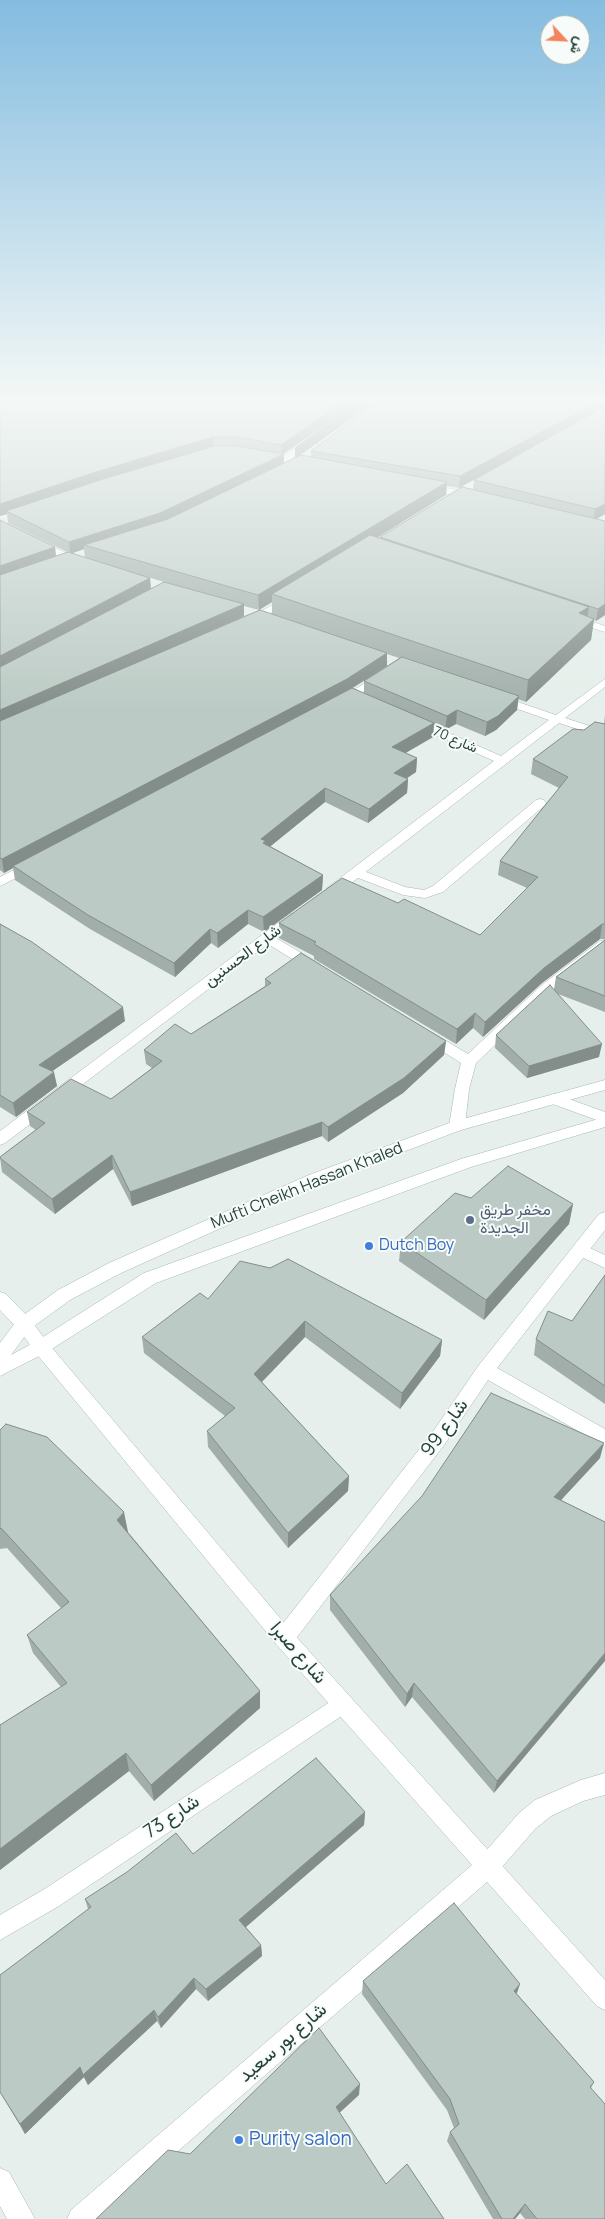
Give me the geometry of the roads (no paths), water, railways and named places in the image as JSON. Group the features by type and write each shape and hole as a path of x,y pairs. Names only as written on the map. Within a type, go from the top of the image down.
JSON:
{"street":[{"path":"3,522 65,561 86,565"},
{"path":"65,561 86,554"},
{"path":"243,624 264,618 302,591"},
{"path":"241,611 264,618"},
{"path":"567,617 605,629"},
{"path":"334,704 356,697 392,670"},
{"path":"320,900 605,682"},
{"path":"487,695 605,735"},
{"name":"شارع 70","path":"405,718 503,761"},
{"path":"357,873 403,891 425,894 438,889 540,804"},
{"path":"0,882 42,860"},
{"name":"شارع الحسنين","path":"0,1139 304,911"},
{"path":"267,938 326,974"},
{"path":"457,1126 462,1089 469,1061 548,987 605,944"},
{"path":"419,1030 469,1061"},
{"name":"Mufti Cheikh Hassan Khaled","path":"0,1356 24,1324 64,1295 115,1268 315,1179 457,1126 605,1085"},
{"path":"555,1099 605,1118"},
{"name":"Mufti Cheikh Hassan Khaled","path":"0,1369 41,1347 150,1278 466,1163 605,1122"},
{"name":"شارع 99","path":"284,1638 438,1439 485,1370 605,1218"},
{"path":"581,1250 605,1262"},
{"name":"شارع صبرا","path":"0,1298 24,1324 41,1347 284,1638 605,1998"},
{"path":"485,1370 605,1438"},
{"name":"شارع 73","path":"0,1928 51,1898 342,1704"},
{"name":"شارع بور سعيد","path":"80,2219 487,1867 522,1827 543,1808 581,1791 605,1784"},
{"path":"0,2181 22,2219"}],"place":[{"name":"مخفر طريق الجديدة","path":"470,1220"},
{"name":"Dutch Boy","path":"369,1246"},
{"name":"Purity salon","path":"239,2140"}]}
